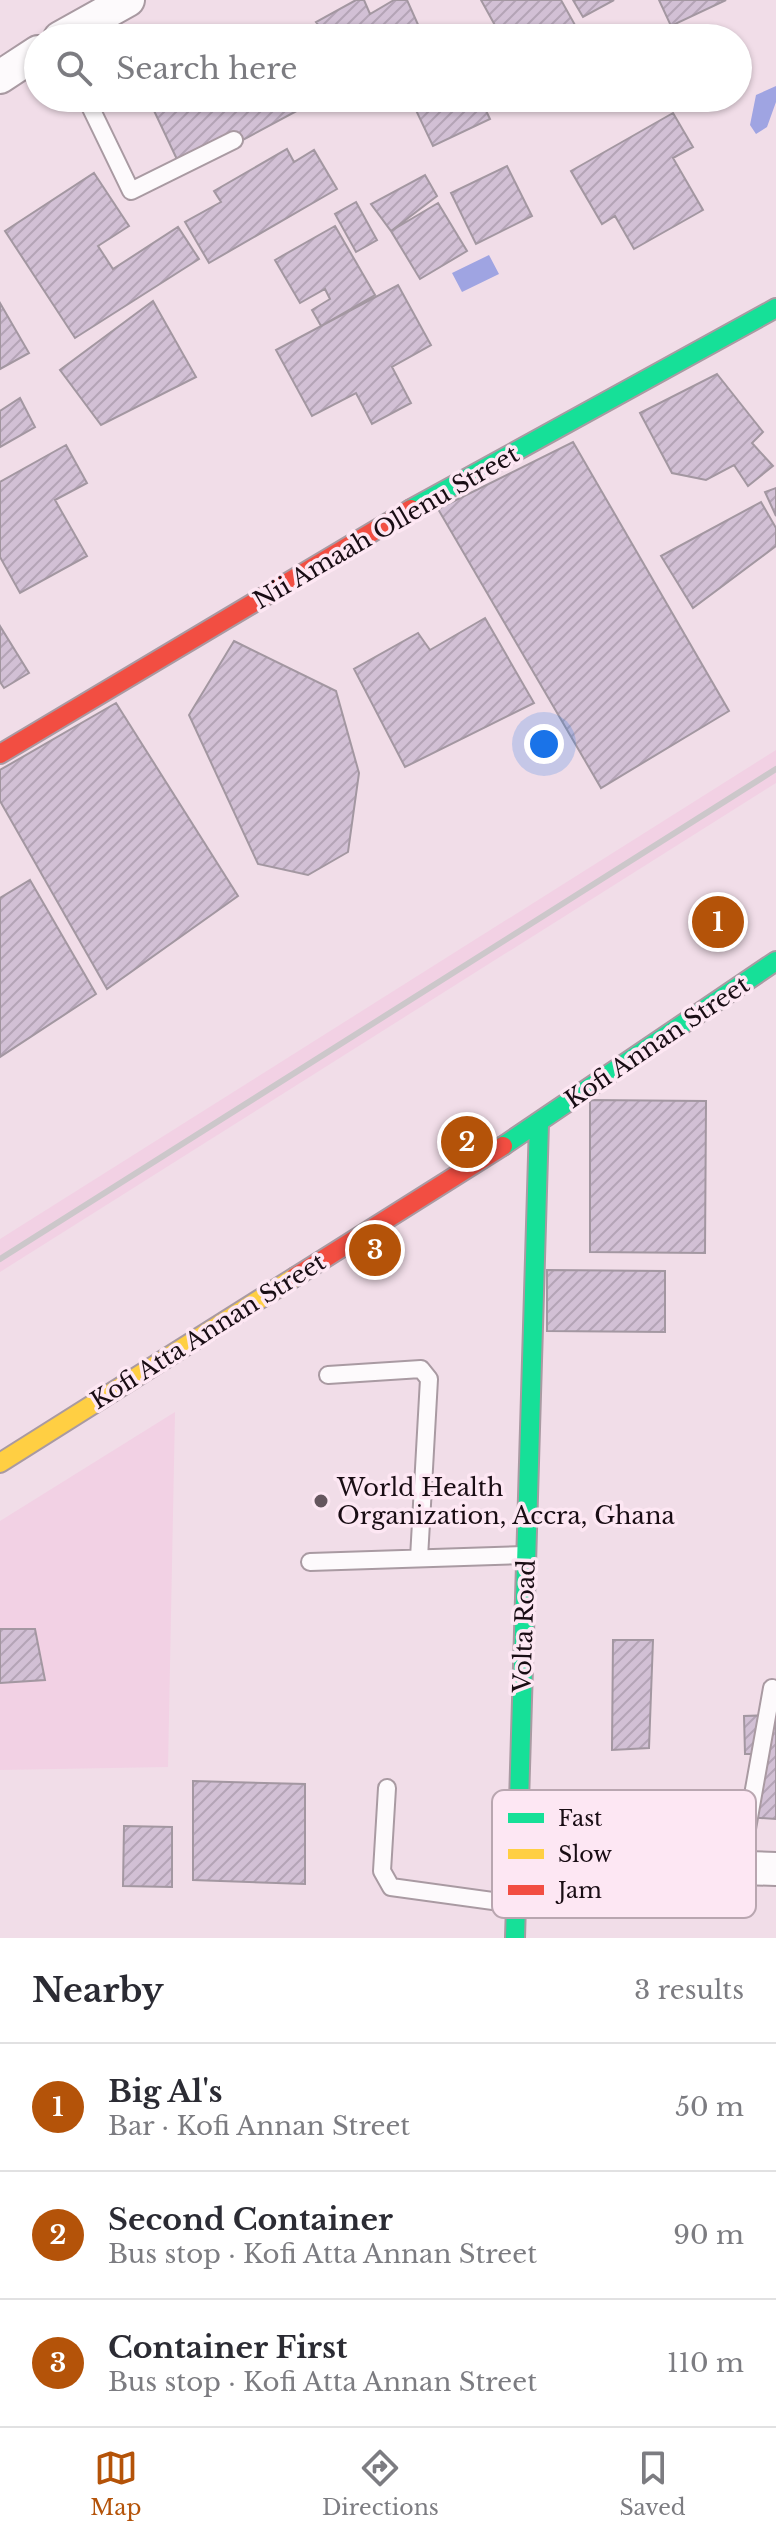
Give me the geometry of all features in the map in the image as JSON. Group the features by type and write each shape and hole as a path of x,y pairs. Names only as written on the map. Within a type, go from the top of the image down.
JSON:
{"street":[{"path":"85,24 128,0"},
{"path":"0,77 24,61"},
{"name":"Nii Amaah Ollenu Street","path":"0,754 391,520 776,308"},
{"name":"Kofi Annan Street","path":"539,1123 776,961"},
{"name":"Kofi Atta Annan Street","path":"0,1463 539,1123"},
{"name":"Volta Road","path":"520,1790 539,1123"},
{"path":"756,1868 776,1869"},
{"name":"Volta Road","path":"515,1938 516,1918"}],"lane":[{"path":"93,112 131,191 234,140"},
{"path":"328,1375 421,1369 429,1379 419,1558"},
{"path":"310,1562 526,1555"},
{"path":"754,1790 772,1688"},
{"path":"387,1788 382,1871 391,1887 492,1901"}],"shaded area":[{"path":"776,750 776,783 0,1272 0,1239"},
{"path":"175,1412 168,1767 0,1770 0,1521"}],"water":[{"path":"776,86 776,102 767,127 756,134 750,125 756,95"},
{"path":"489,255 499,274 462,292 452,273"}],"building":[{"path":"356,0 364,0 370,14 394,0 407,0 418,24 318,24 316,22"},
{"path":"481,0 561,0 574,24 494,24"},
{"path":"573,0 614,0 583,17"},
{"path":"659,0 726,0 675,24 670,24"},
{"path":"155,112 295,112 183,172"},
{"path":"417,112 487,112 490,119 433,146"},
{"path":"673,113 693,147 673,158 703,210 634,249 615,216 602,224 571,171"},
{"path":"287,149 294,162 314,150 337,189 209,263 185,222 221,202 214,191"},
{"path":"507,166 532,216 476,244 451,193"},
{"path":"94,173 129,226 98,246 113,269 178,227 199,259 75,338 5,231"},
{"path":"425,175 437,196 391,231 371,204"},
{"path":"356,202 377,240 356,252 335,214"},
{"path":"438,203 467,251 420,279 391,231"},
{"path":"335,226 375,295 321,326 312,310 330,299 325,289 300,303 275,260"},
{"path":"398,285 431,345 392,367 411,403 372,424 356,393 312,416 276,350"},
{"path":"153,301 196,377 101,425 60,370"},
{"path":"0,303 29,353 0,369"},
{"path":"717,374 763,432 752,443 773,466 748,486 734,465 706,480 672,473 640,413"},
{"path":"20,398 35,427 0,447 0,411"},
{"path":"573,442 729,711 601,788 438,509"},
{"path":"66,445 87,483 55,500 87,556 20,593 0,557 0,482"},
{"path":"776,488 776,516 765,492"},
{"path":"761,502 776,528 776,546 693,608 661,556"},
{"path":"485,618 534,703 405,767 354,669 418,633 430,650"},
{"path":"0,626 29,673 4,688 0,682"},
{"path":"234,641 336,691 359,773 348,852 308,875 258,864 189,715"},
{"path":"116,703 238,896 107,989 0,801 0,770"},
{"path":"30,880 96,994 0,1057 0,898"},
{"path":"590,1100 706,1101 705,1253 590,1252"},
{"path":"547,1270 665,1271 665,1332 547,1331"},
{"path":"0,1629 35,1629 45,1680 0,1683"},
{"path":"613,1640 653,1640 649,1748 612,1750"},
{"path":"776,1715 776,1819 756,1818 756,1790 750,1790 756,1754 745,1754 744,1716"},
{"path":"193,1781 305,1784 305,1884 193,1880"},
{"path":"124,1826 172,1827 172,1887 123,1886"}],"railway":[{"path":"0,1259 776,769"}],"traffic: fast":[{"path":"411,509 776,308"},
{"path":"503,1146 776,961"},
{"path":"519,1790 539,1123"},
{"path":"515,1938 516,1918"}],"traffic: slow":[{"path":"0,1463 295,1277"}],"traffic: jam":[{"path":"0,754 411,509"},
{"path":"295,1277 503,1146"}],"place":[{"name":"Big Al's","path":"718,922"},
{"name":"Second Container","path":"467,1142"},
{"name":"Container First","path":"375,1250"},
{"name":"World Health Organization, Accra, Ghana","path":"321,1501"}]}
